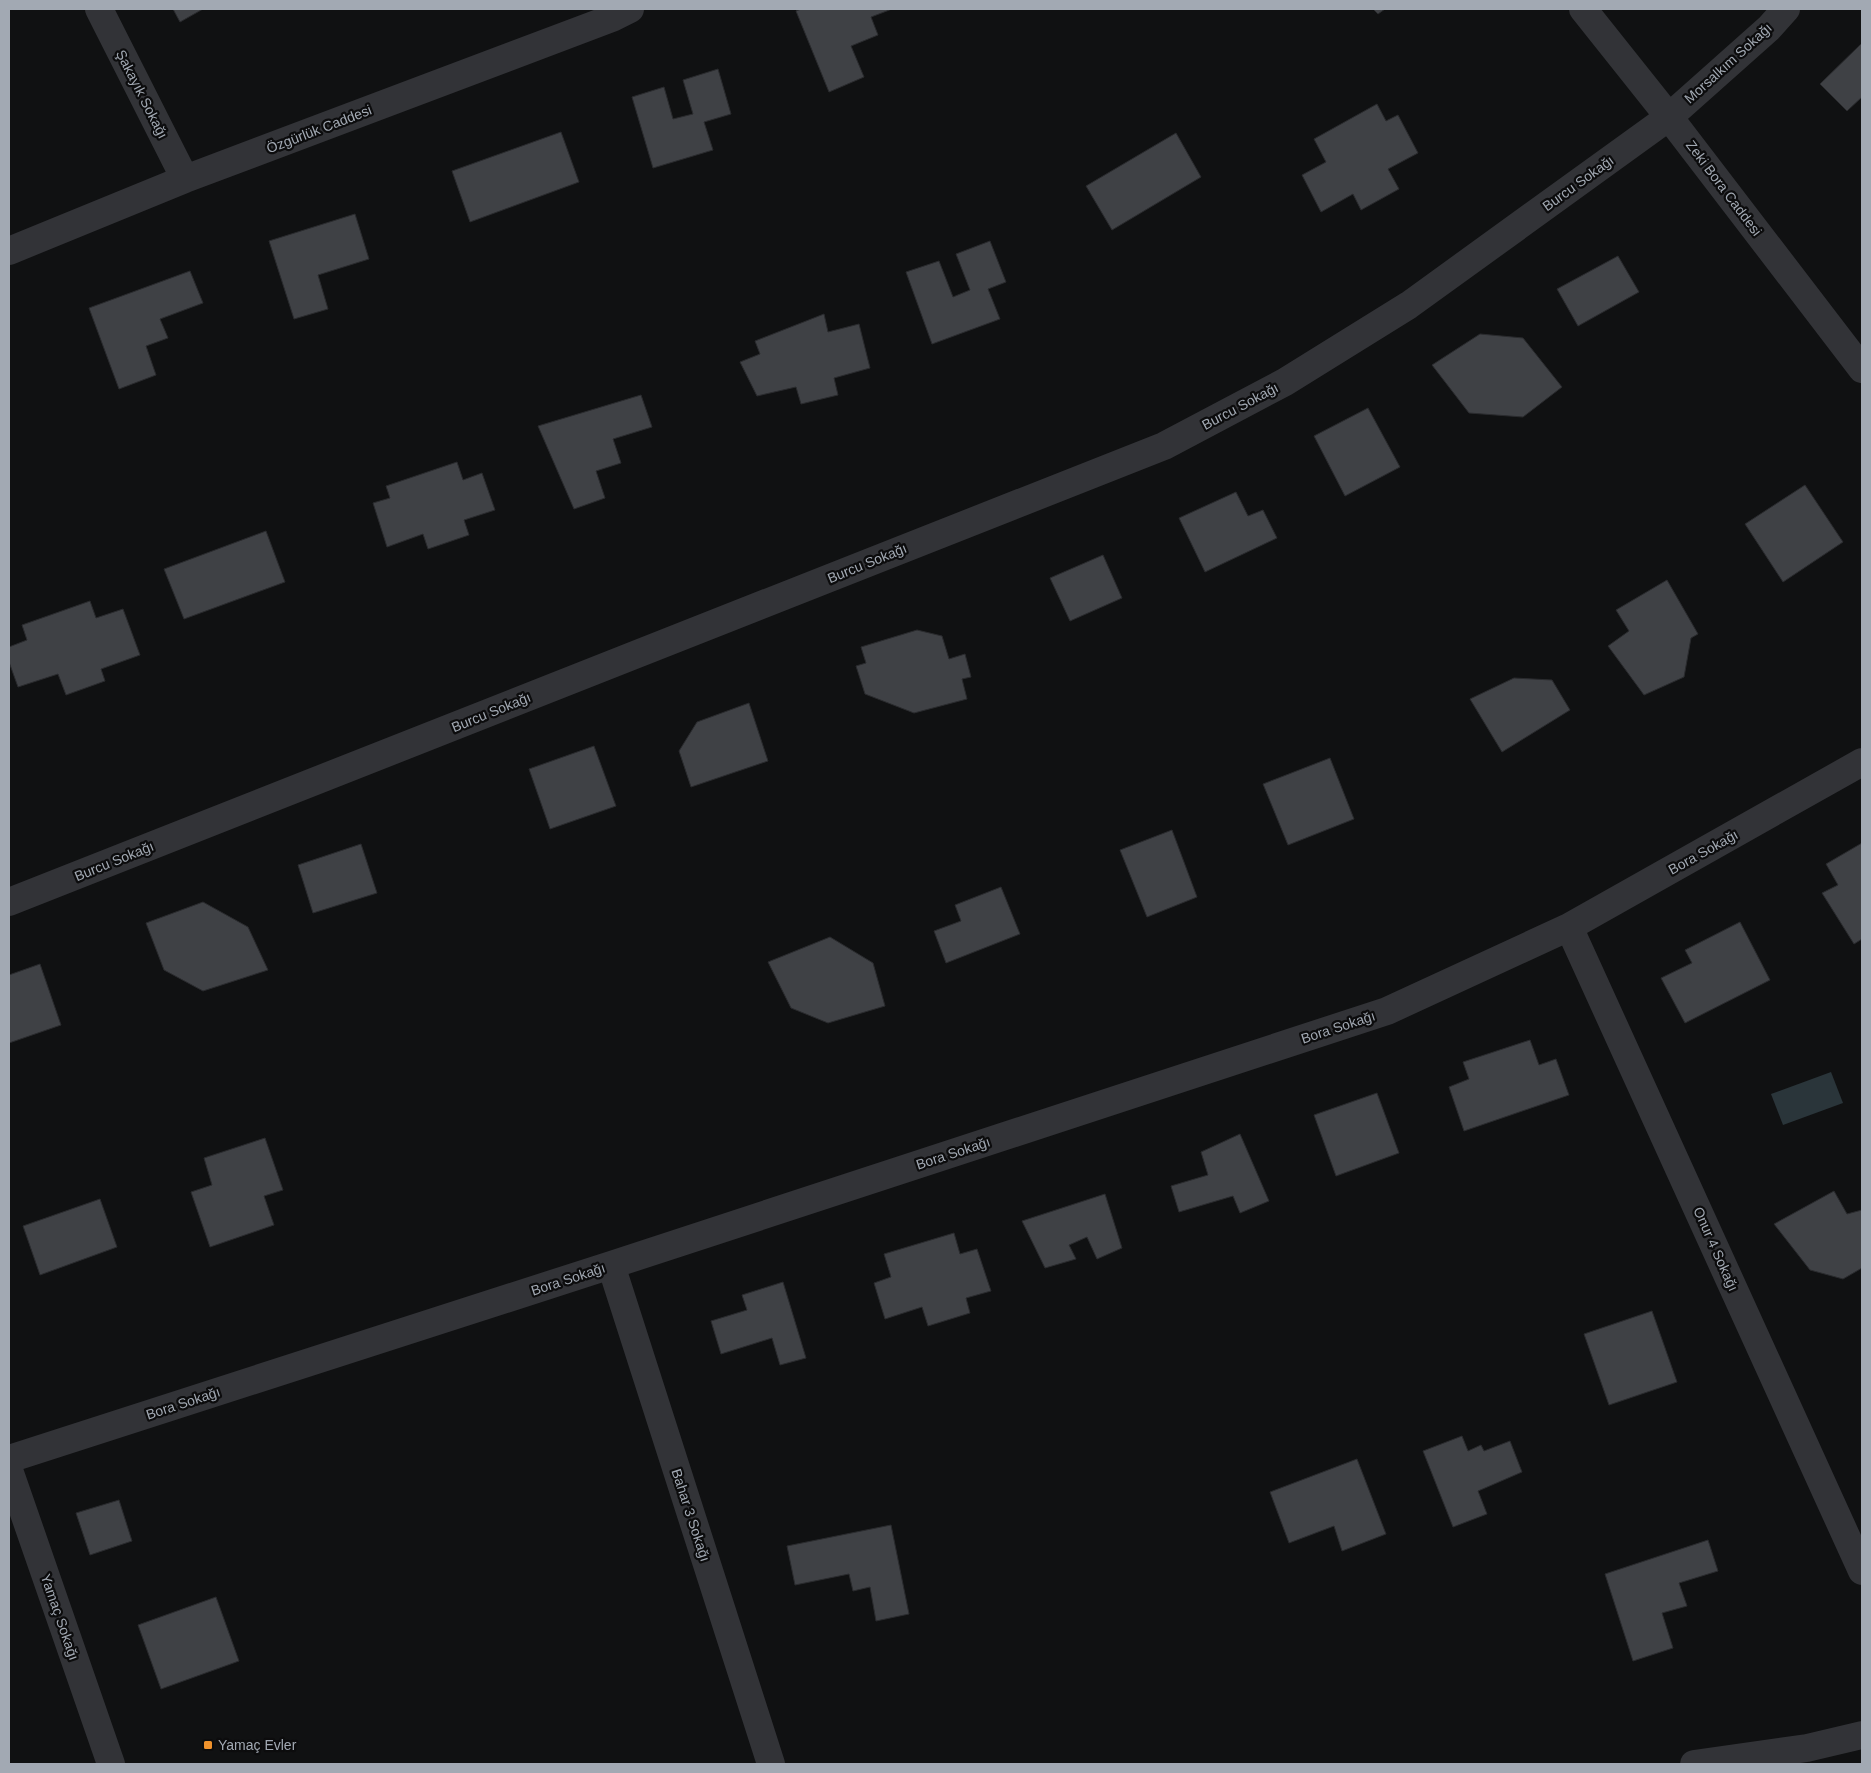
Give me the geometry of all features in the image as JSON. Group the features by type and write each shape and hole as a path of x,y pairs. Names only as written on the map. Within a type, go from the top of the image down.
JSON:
{"street":[{"name":"Şakayık Sokağı","path":"99,9 185,179"},
{"name":"Özgürlük Caddesi","path":"9,251 185,179 612,18 630,9"},
{"name":"Zeki Bora Caddesi","path":"1583,9 1669,117 1862,369"},
{"name":"Morsalkım Sokağı","path":"1669,117 1769,28 1786,9"},
{"name":"Burcu Sokağı","path":"9,902 1164,446 1285,382 1409,305 1669,117"},
{"name":"Bora Sokağı","path":"9,1459 611,1265 1387,1011 1569,927 1862,762"},
{"name":"Onur 4 Sokağı","path":"1569,927 1862,1571"},
{"name":"Bahar 3 Sokağı","path":"611,1265 771,1764"},
{"name":"Yamaç Sokağı","path":"9,1470 111,1764"},
{"path":"1694,1764 1807,1748 1862,1735"}],"shaded area":[{"path":"1831,1072 1843,1103 1783,1125 1771,1094"}],"building":[{"path":"173,9 203,9 180,22"},
{"path":"801,9 892,9 871,17 878,35 851,46 864,77 829,92 796,11"},
{"path":"1373,9 1385,9 1378,14"},
{"path":"1862,43 1862,97 1847,111 1820,84"},
{"path":"718,69 731,114 704,122 713,150 653,168 632,97 664,87 673,119 693,114 683,80"},
{"path":"1377,104 1386,121 1398,115 1418,153 1388,169 1399,189 1361,210 1353,194 1321,212 1302,175 1326,162 1314,139"},
{"path":"561,132 579,182 470,222 452,171"},
{"path":"1176,133 1201,177 1112,230 1086,186"},
{"path":"355,214 369,259 318,275 328,309 294,319 269,241"},
{"path":"990,241 1006,282 988,289 1000,319 932,344 906,272 939,261 953,297 970,290 956,254"},
{"path":"1618,256 1639,292 1578,326 1557,289"},
{"path":"190,271 203,303 160,319 168,338 146,346 156,375 119,389 89,308"},
{"path":"824,314 828,332 859,324 870,368 834,378 838,395 801,404 796,387 757,396 740,362 760,354 755,341"},
{"path":"1480,334 1523,338 1562,387 1523,417 1469,413 1432,365"},
{"path":"641,395 652,427 613,439 621,463 596,471 605,498 574,509 538,426"},
{"path":"1368,408 1400,467 1345,496 1314,436"},
{"path":"457,462 463,480 482,473 495,510 464,520 469,535 428,549 423,534 387,547 373,503 390,498 386,486"},
{"path":"1805,485 1843,542 1783,582 1745,524"},
{"path":"1236,492 1248,516 1263,510 1277,538 1205,572 1179,518"},
{"path":"266,531 285,582 184,619 164,569"},
{"path":"1103,555 1122,598 1070,621 1050,578"},
{"path":"1667,580 1698,634 1691,638 1684,677 1644,695 1608,646 1629,631 1616,610"},
{"path":"90,601 96,618 123,609 140,655 101,669 105,681 66,695 58,674 18,687 9,662 9,647 27,640 22,625"},
{"path":"917,630 942,636 949,659 965,654 971,677 962,679 967,699 914,713 865,694 856,666 866,663 861,647"},
{"path":"1514,678 1552,680 1570,710 1502,752 1470,699"},
{"path":"749,703 768,761 691,787 679,751 697,722"},
{"path":"594,746 616,806 550,829 529,769"},
{"path":"1330,758 1354,819 1288,845 1263,784"},
{"path":"1172,830 1197,897 1147,917 1120,850"},
{"path":"1862,843 1862,939 1854,944 1822,893 1838,885 1826,864"},
{"path":"361,844 377,893 313,913 298,865"},
{"path":"1001,887 1020,934 946,963 934,931 961,921 955,905"},
{"path":"203,902 248,927 268,970 203,991 164,970 146,923"},
{"path":"1740,922 1770,980 1685,1023 1661,978 1692,963 1685,950"},
{"path":"830,937 873,963 885,1006 828,1023 791,1008 768,962"},
{"path":"40,964 61,1025 9,1043 9,975"},
{"path":"1530,1040 1539,1065 1556,1059 1569,1095 1464,1131 1449,1087 1469,1079 1463,1062"},
{"path":"1377,1093 1399,1153 1336,1176 1314,1115"},
{"path":"1240,1134 1269,1201 1240,1213 1233,1196 1179,1212 1171,1186 1208,1175 1201,1152"},
{"path":"265,1138 283,1190 264,1196 274,1225 210,1247 191,1192 212,1185 204,1158"},
{"path":"1834,1191 1847,1214 1862,1210 1862,1268 1843,1279 1810,1270 1774,1224"},
{"path":"1105,1194 1122,1248 1097,1259 1087,1237 1069,1245 1076,1259 1045,1268 1022,1221"},
{"path":"100,1199 117,1247 40,1275 23,1226"},
{"path":"954,1233 960,1254 977,1249 991,1291 966,1298 970,1313 928,1326 922,1307 885,1319 874,1283 891,1277 884,1254"},
{"path":"783,1282 806,1358 780,1365 772,1338 721,1354 711,1321 747,1310 742,1295"},
{"path":"1652,1311 1677,1382 1609,1405 1584,1334"},
{"path":"1462,1436 1468,1451 1481,1445 1484,1451 1510,1441 1522,1472 1478,1491 1487,1514 1453,1527 1423,1451"},
{"path":"1357,1459 1386,1534 1342,1551 1334,1526 1289,1543 1270,1492"},
{"path":"119,1500 132,1541 90,1555 76,1513"},
{"path":"891,1525 909,1614 876,1621 870,1587 853,1591 849,1574 795,1585 787,1546"},
{"path":"1708,1540 1718,1571 1679,1583 1687,1606 1662,1613 1673,1648 1633,1661 1605,1574"},
{"path":"216,1597 239,1661 161,1689 138,1625"}],"place":[{"name":"Yamaç Evler","path":"208,1745"}]}
